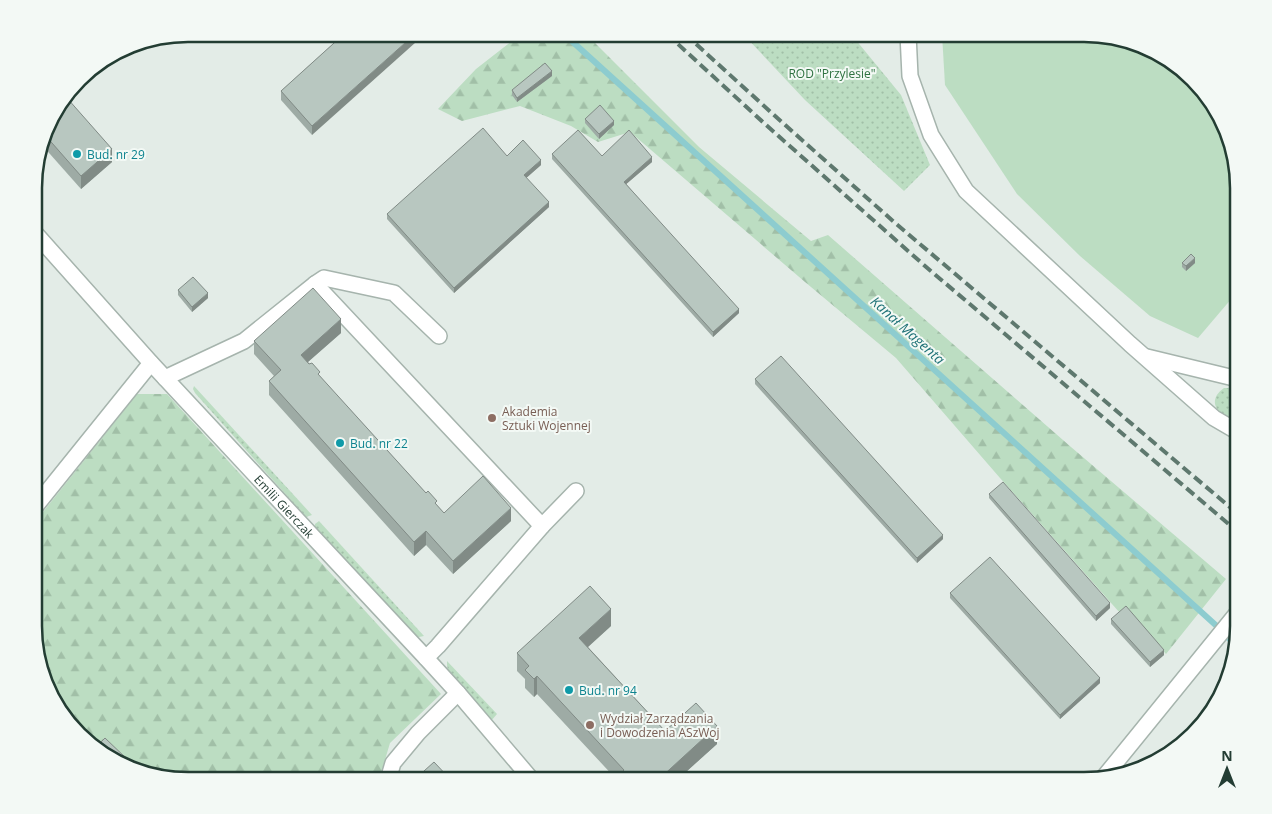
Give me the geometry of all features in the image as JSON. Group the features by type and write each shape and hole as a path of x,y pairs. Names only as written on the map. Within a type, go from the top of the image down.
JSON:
{"street":[{"path":"908,42 910,76 932,135 966,190 1122,338 1214,418 1229,427"},
{"name":"Emilii Gierczak","path":"42,242 151,363 458,692 525,772"},
{"path":"165,378 244,341 324,278 394,293 439,336"},
{"path":"315,284 542,526"},
{"path":"1144,356 1229,377"},
{"path":"42,498 151,363"},
{"path":"426,658 542,526 576,491"},
{"path":"1110,769 1229,623"},
{"path":"390,772 393,763 418,732 458,692"}],"green space":[{"path":"511,42 594,42 699,147 811,241 828,235 1226,579 1166,654 1125,608 1120,613 896,358 630,132 598,142 571,126 520,106 462,121 438,109 476,69"},
{"name":"ROD \"Przylesie\"","path":"751,42 858,42 901,95 930,165 904,191 805,100"},
{"path":"942,42 1084,42 1112,45 1131,50 1165,67 1187,85 1210,115 1222,141 1229,179 1229,302 1198,338 1150,316 1080,256 1017,194 945,85"},
{"path":"194,386 312,515 306,517 195,393"},
{"path":"1224,388 1229,388 1229,418 1217,409 1215,399"},
{"path":"137,394 167,394 441,694 390,743 381,772 188,772 141,764 107,747 79,722 62,699 50,673 42,626 42,513"},
{"path":"319,521 424,636 414,635 315,527 315,524"},
{"path":"447,661 497,714 491,721 448,671"}],"building":[{"path":"335,42 406,42 312,126 281,91"},
{"path":"545,63 552,71 517,98 512,90"},
{"name":"Bud. nr 29","path":"71,103 112,149 81,176 50,141 62,115"},
{"path":"600,105 614,121 599,134 585,119"},
{"path":"483,128 507,156 523,140 541,160 524,175 549,202 454,288 387,214"},
{"path":"578,130 602,156 629,130 652,157 624,182 739,309 713,332 552,154"},
{"path":"1191,254 1195,258 1186,266 1182,263"},
{"path":"193,277 208,293 192,307 178,290"},
{"name":"Bud. nr 22","path":"313,288 341,319 301,355 309,364 312,363 320,372 318,374 426,493 428,491 444,513 483,476 511,508 453,561 426,531 414,542 269,381 281,370 254,341"},
{"path":"781,356 943,535 917,558 755,379"},
{"path":"1003,482 1110,603 1096,616 989,494"},
{"path":"990,557 1100,678 1060,715 950,593"},
{"name":"Bud. nr 94","path":"590,586 611,609 579,638 665,731 696,703 717,726 667,771 622,772 624,770 537,676 534,679 525,670 529,666 517,653"},
{"path":"1126,606 1164,650 1150,662 1111,619"},
{"path":"105,738 124,756 107,747 101,742"},
{"path":"434,762 443,772 423,772"}],"waterway":[{"name":"Kanał Magenta","path":"573,42 1229,638"}],"railway":[{"path":"676,42 925,266 1229,524"},
{"path":"694,42 894,222 1229,506"}],"place":[{"name":"Bud. nr 29","path":"77,154"},
{"name":"Akademia Sztuki Wojennej","path":"492,418"},
{"name":"Bud. nr 22","path":"340,443"},
{"name":"Bud. nr 94","path":"569,690"},
{"name":"Wydział Zarządzania i Dowodzenia ASzWoj","path":"590,725"}]}
